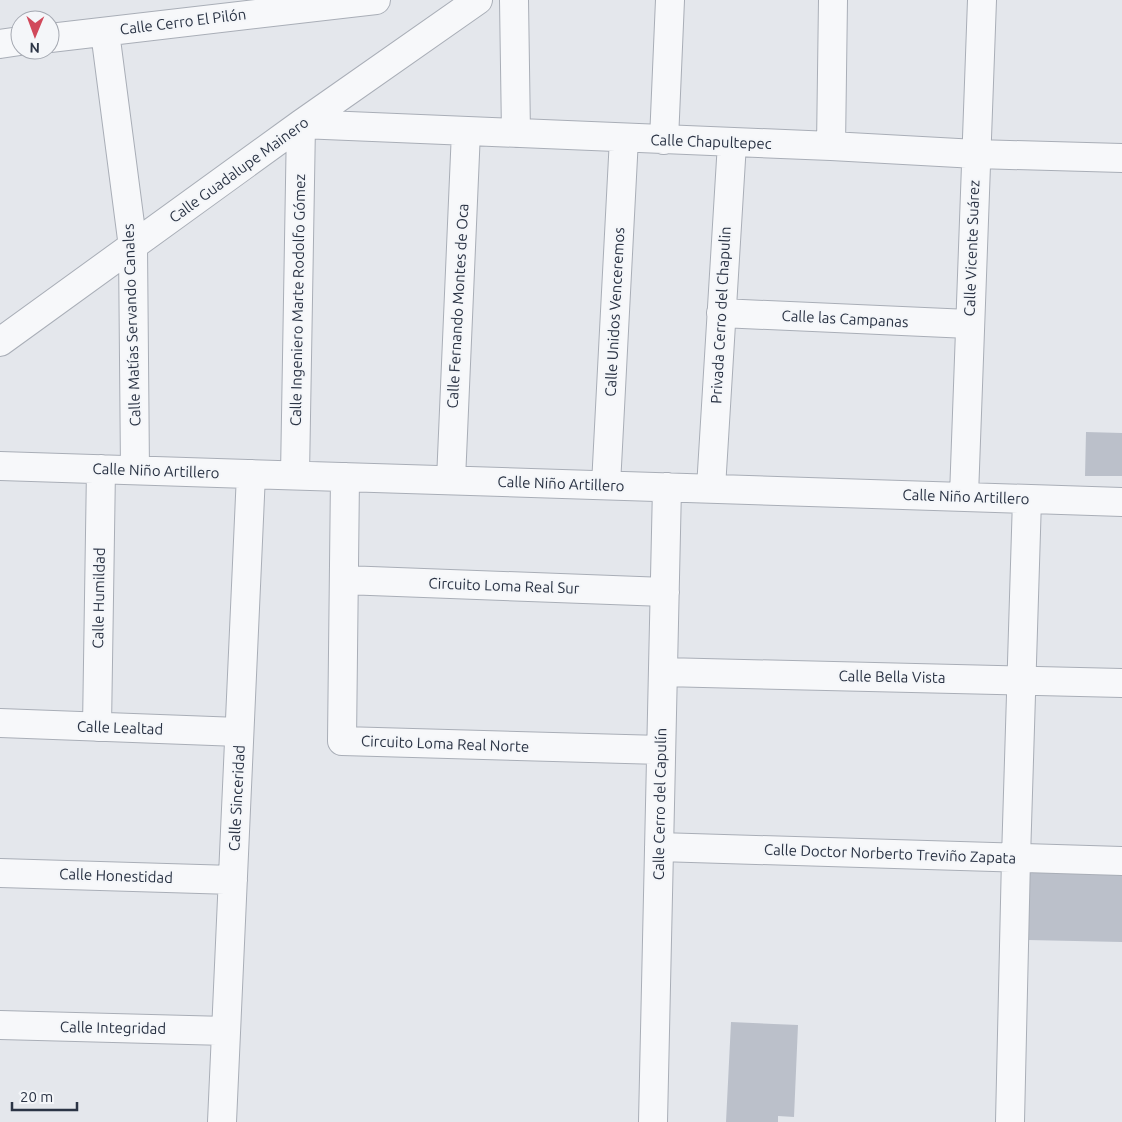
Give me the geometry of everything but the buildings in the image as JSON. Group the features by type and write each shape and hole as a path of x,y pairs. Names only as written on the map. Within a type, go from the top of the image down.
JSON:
{"street":[{"name":"Calle Cerro El Pilón","path":"60,37 105,32 202,10 376,0"},
{"name":"Calle Guadalupe Mainero","path":"0,342 301,124 478,0"},
{"path":"514,0 516,133"},
{"path":"664,140 670,0"},
{"path":"831,146 833,0"},
{"name":"Calle Vicente Suárez","path":"964,496 982,0"},
{"name":"Calle Matías Servando Canales","path":"105,32 133,246 135,470"},
{"name":"Calle Chapultepec","path":"301,124 831,146 976,154 1122,158"},
{"name":"Calle Ingeniero Marte Rodolfo Gómez","path":"295,475 301,124"},
{"name":"Calle Fernando Montes de Oca","path":"451,480 466,132"},
{"name":"Calle Unidos Venceremos","path":"606,485 624,138"},
{"name":"Privada Cerro del Chapulin","path":"711,488 732,143"},
{"name":"Calle las Campanas","path":"721,313 969,324"},
{"name":"Calle Niño Artillero","path":"0,466 1122,502"},
{"name":"Calle Humildad","path":"97,727 101,469"},
{"name":"Calle Sinceridad","path":"222,1122 251,474"},
{"name":"Circuito Loma Real Norte","path":"345,477 342,741 661,750"},
{"name":"Calle Cerro del Capulín","path":"653,1122 667,487"},
{"path":"1010,1122 1027,498"},
{"name":"Circuito Loma Real Sur","path":"344,580 665,592"},
{"name":"Calle Bella Vista","path":"663,672 1122,683"},
{"name":"Calle Lealtad","path":"0,723 240,732"},
{"name":"Calle Doctor Norberto Treviño Zapata","path":"659,847 1122,861"},
{"name":"Calle Honestidad","path":"0,873 233,880"},
{"name":"Calle Integridad","path":"0,1025 226,1031"}]}
